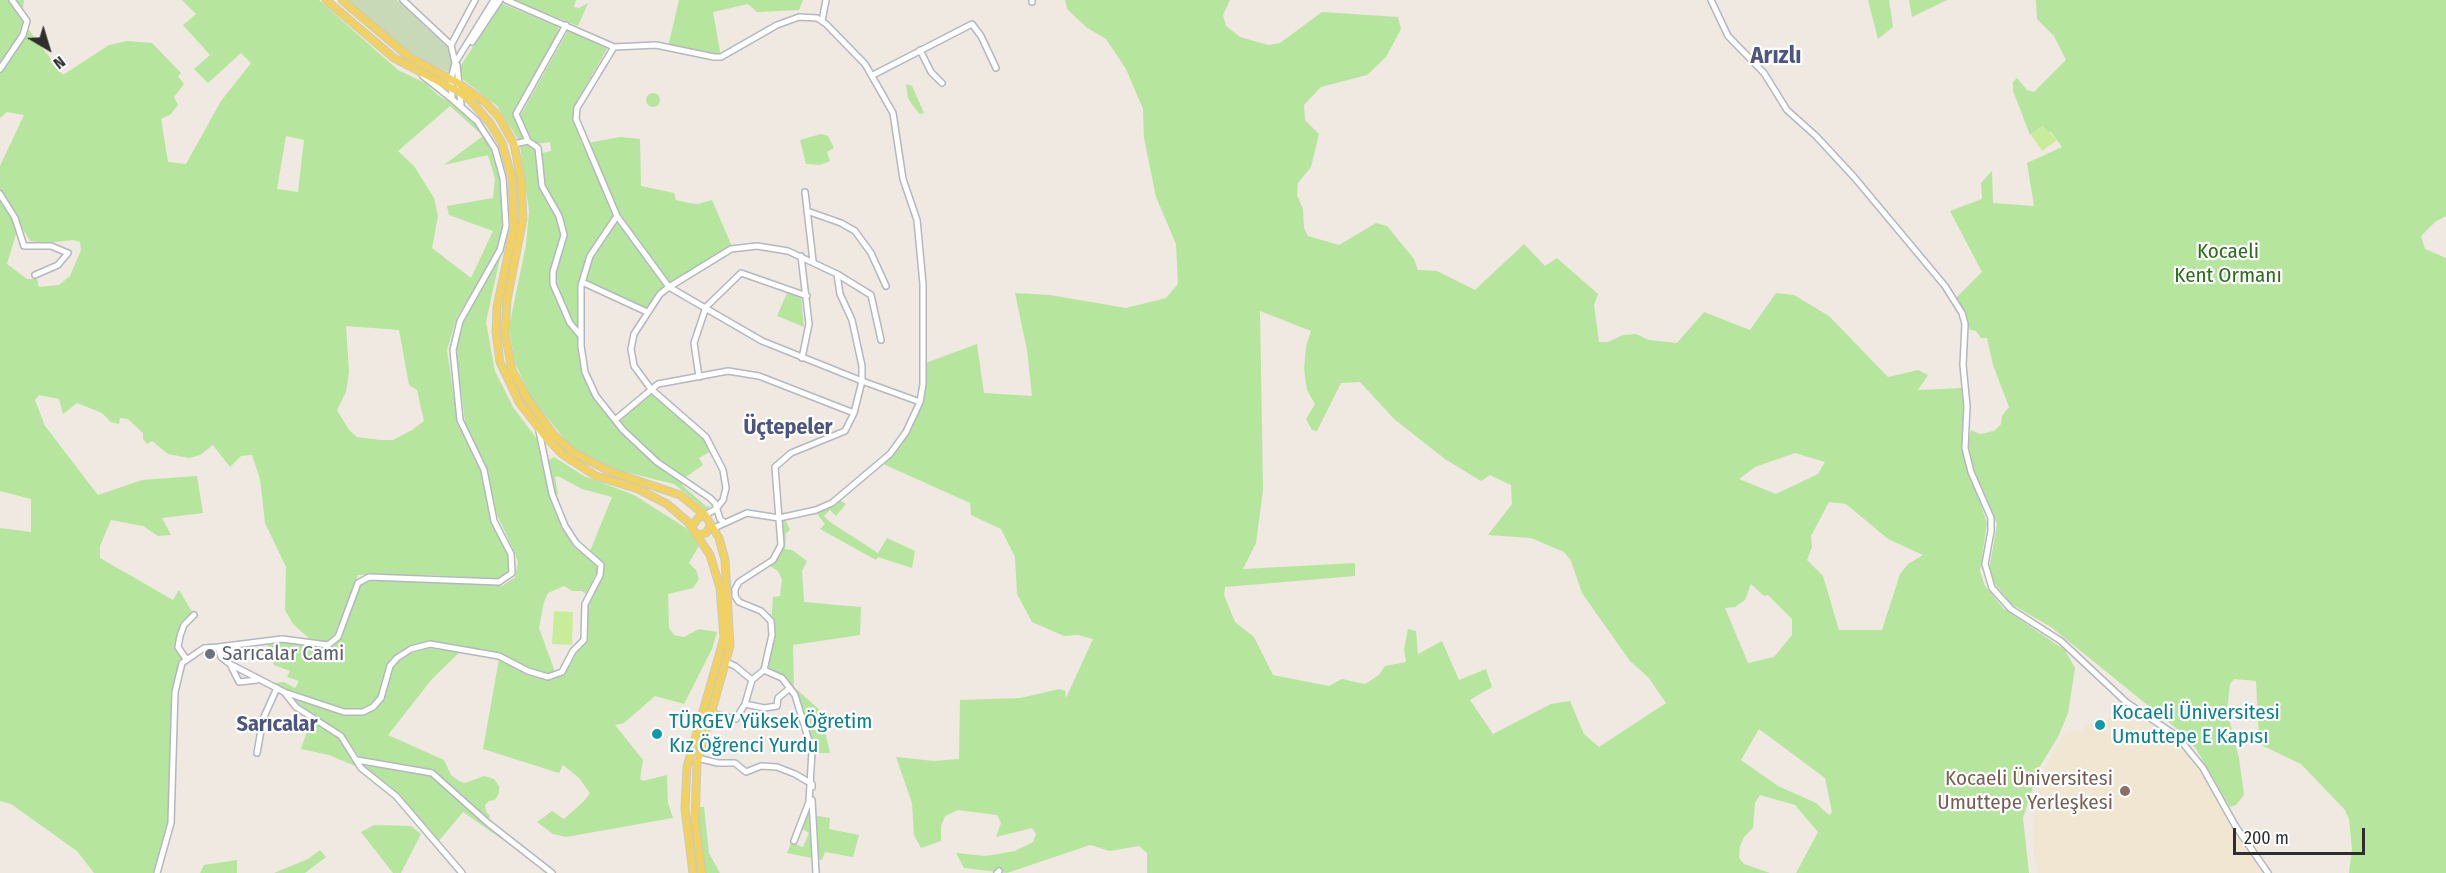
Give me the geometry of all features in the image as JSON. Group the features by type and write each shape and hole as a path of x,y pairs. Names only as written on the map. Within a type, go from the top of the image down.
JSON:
{"main road":[{"path":"326,0 394,58 422,75 457,88 492,109 514,144 521,179 523,219 507,300 505,333 515,377 548,427 573,452 609,471 672,490 705,515 712,527 724,555 731,592 731,636 726,662 697,758 695,823 702,873"},
{"path":"342,0 402,51 451,79 493,126 509,164 513,193 514,227 497,307 497,350 510,387 556,449 596,476 638,489 659,499 680,514 708,549 716,570 725,624 723,643 687,767 685,809 693,873"},
{"path":"692,527 698,518 705,515"},
{"path":"698,536 706,533 712,527"}],"street":[{"path":"0,69 23,35 27,21 12,0"},
{"path":"403,0 451,45 455,63"},
{"path":"451,45 475,0"},
{"path":"451,79 455,63 494,0"},
{"path":"461,105 457,88 457,64 500,0"},
{"path":"506,0 519,8 614,46 656,45 721,57 777,25 808,16 822,21 873,75 893,113 903,179 917,220 923,284 923,384 920,402 906,432 874,470 832,503 816,510 779,518 753,512 712,527"},
{"path":"822,21 826,0"},
{"path":"1711,0 1728,36 1764,73 1787,110 1816,136 1854,177 1945,285 1962,313 1965,324 1964,365 1967,406 1965,448 1971,472 1990,518 1991,531 1985,564 1992,588 2011,609 2061,640 2126,702 2176,736 2203,768 2236,827 2268,873"},
{"path":"873,75 972,24 981,36 996,68"},
{"path":"566,25 516,114 528,141 538,148 542,186 559,216 564,236 553,272 553,284 570,323 581,336"},
{"path":"614,46 577,108 576,114 617,216 669,287 746,332 802,358 920,402"},
{"path":"920,50 931,72 942,83"},
{"path":"157,873 171,823 175,692 179,670 186,659 207,646 218,647 282,639 325,645 332,643 338,637 358,584 369,577 499,582 512,573 511,554 495,521 484,470 462,425 459,413 454,340 468,306 500,250 506,218 502,178 495,149 483,127 461,105 422,75"},
{"path":"452,99 457,88"},
{"path":"514,144 528,141"},
{"path":"806,192 813,261"},
{"path":"0,194 15,218 24,246 51,246 68,254 58,265 35,275"},
{"path":"807,211 841,223 855,231 872,254 886,286"},
{"path":"617,216 590,256 582,282 582,359 588,380 615,420 657,462 710,498 720,519 725,522"},
{"path":"705,515 716,509 726,494 726,477 706,437 651,389 634,366 631,349 635,329 669,287 733,249 772,247 813,261 871,295 881,340"},
{"path":"801,256 809,324 802,358"},
{"path":"699,377 694,343 706,307 741,273 807,296"},
{"path":"710,713 736,720 746,704 752,680 764,670 772,625 761,611 739,602 731,592 739,582 765,566 776,555 782,539 775,467 791,453 845,431 854,413 862,381 862,366 852,320 840,294 837,274"},
{"path":"582,282 647,312"},
{"path":"615,420 651,389 665,381 728,371 746,373 854,413"},
{"path":"218,647 223,659 257,680 345,712 363,712 373,707 381,698 390,666 397,658 411,649 430,644 499,656 528,671 548,677 562,672 573,651 584,640 585,604 601,568 598,560 576,543 565,526 552,494 539,429"},
{"path":"546,461 556,449"},
{"path":"186,659 178,647 184,625 194,615"},
{"path":"726,662 735,666 752,680"},
{"path":"230,664 239,682 257,680"},
{"path":"764,670 782,678 790,688 802,712 812,751 816,873"},
{"path":"746,704 764,708 777,706 779,696 790,688"},
{"path":"257,753 263,719 280,690"},
{"path":"280,690 296,707 340,736 361,768 396,796 462,873"},
{"path":"697,758 718,763 735,763 746,772 765,766 777,767 812,784"},
{"path":"357,760 432,773 488,823 552,873"},
{"path":"794,841 808,808 812,784"}],"shaded area":[{"name":"Kocaeli Üniversitesi Umuttepe Yerleşkesi","path":"2133,716 2161,730 2184,751 2209,785 2230,826 2262,873 2038,873 2033,854 2034,808 2045,768 2062,737 2068,732 2081,731 2087,725 2110,718 2120,721"}],"green space":[{"path":"0,0 24,0 21,10 25,20 22,34 0,66"},
{"path":"182,0 319,0 398,70 425,83 439,96 454,104 474,121 488,140 498,166 502,193 503,221 500,241 492,260 457,317 447,350 458,425 482,473 490,512 509,555 511,568 499,579 430,575 358,575 333,638 323,643 313,642 293,624 285,610 286,567 265,523 260,479 252,455 241,456 230,467 213,445 200,455 189,458 168,454 152,441 147,444 143,439 143,433 128,419 120,418 119,424 111,422 102,413 77,403 63,414 59,399 39,395 35,400 45,426 98,495 142,480 197,476 203,513 162,518 171,535 158,536 143,526 111,520 100,546 100,558 173,600 179,590 194,615 186,622 178,645 182,656 173,686 168,821 153,873 94,873 77,851 11,804 0,801 0,528 31,532 31,499 0,491 0,198 13,220 16,234 7,264 27,279 37,279 39,287 59,285 70,276 81,250 80,242 73,240 46,243 30,241 0,191 0,166 24,115 7,112 0,118 0,73 29,30 63,75 109,45 127,41 152,43 181,73 178,76 184,84 174,97 178,105 171,114 161,119 168,162 186,164 221,101 251,63 241,53 208,83 194,69 210,55 183,25 196,14","holes":["450,106 483,136 444,165 488,155 495,179 493,198 447,206 449,215 493,231 471,278 432,248 438,216 434,198 414,166 398,151","286,136 304,140 298,192 277,189","346,326 399,330 409,385 417,390 424,421 393,440 357,437 349,430 337,410 346,392 349,372"]},
{"path":"348,0 397,0 448,48 452,61 450,70 448,72 412,55"},
{"path":"512,0 576,0 574,7 579,8 588,3 578,26"},
{"path":"679,0 803,0 799,10 757,12 748,4 713,12 721,57 668,47"},
{"path":"1065,0 1230,0 1223,15 1226,26 1240,37 1268,45 1280,43 1322,12 1398,17 1401,29 1386,57 1367,75 1321,87 1304,105 1305,120 1319,134 1311,167 1298,183 1297,195 1303,209 1304,228 1308,236 1339,245 1376,223 1387,226 1414,259 1418,270 1437,271 1475,290 1524,244 1545,266 1557,258 1598,294 1594,305 1599,342 1608,342 1623,335 1636,334 1649,340 1677,343 1704,312 1750,330 1776,293 1794,295 1829,316 1888,377 1918,370 1928,375 1918,390 1963,388 1965,421 1962,450 1987,523 1980,571 1985,586 2003,608 2065,650 2075,668 2068,713 2058,737 2039,768 2023,818 2029,873 1796,873 1818,832 1795,805 1760,795 1755,803 1753,828 1744,837 1740,846 1739,858 1744,864 1770,873 1147,873 1147,853 1139,846 1110,851 1090,845 1007,873 964,868 956,853 986,856 1015,851 1033,842 1036,834 1032,828 996,837 1001,823 997,815 958,810 945,816 941,826 941,841 921,848 914,835 912,803 896,757 934,761 959,759 960,700 1020,698 1060,689 1065,691 1066,698 1093,639 1078,635 1064,636 1032,622 1017,594 1015,557 1001,529 971,515 970,503 881,463 898,444 920,402 923,364 977,344 984,393 1032,396 1027,350 1015,293 1050,295 1126,308 1166,298 1178,284 1176,244 1156,197 1144,138 1143,109 1126,69 1106,39 1086,27 1067,9","holes":["1260,311 1311,331 1306,347 1304,369 1307,390 1315,404 1306,419 1312,430 1317,431 1341,383 1360,382 1394,419 1445,459 1481,481 1490,475 1511,485 1512,504 1488,535 1531,538 1564,552 1571,561 1582,593 1630,661 1648,677 1666,703 1599,747 1584,734 1570,701 1551,704 1493,734 1470,700 1492,687 1486,669 1459,680 1442,641 1418,654 1416,631 1408,629 1404,649 1406,662 1385,666 1379,675 1365,684 1342,679 1329,686 1273,675 1254,637 1235,622 1224,595 1225,587 1355,576 1355,563 1243,569 1256,543 1263,490","1795,453 1825,462 1818,474 1776,494 1739,479 1755,467","1829,502 1846,504 1888,539 1923,555 1908,564 1900,574 1882,630 1839,630 1823,576 1807,560 1812,547 1811,536","1751,584 1764,596 1768,595 1792,619 1792,635 1774,657 1748,663 1725,608 1735,607 1745,600","1759,729 1825,778 1832,812 1829,815 1816,803 1778,786 1741,760"]},
{"path":"1868,0 1889,0 1893,27 1878,39"},
{"path":"1909,0 1947,0 1912,17"},
{"name":"Kocaeli Kent Ormanı","path":"2036,0 2446,0 2446,216 2435,222 2421,236 2425,249 2446,258 2446,873 2349,873 2352,849 2349,819 2345,810 2301,764 2263,746 2259,739 2256,681 2234,679 2230,684 2227,711 2239,758 2244,795 2236,805 2230,807 2196,749 2182,733 2051,627 2011,604 1991,579 1989,570 1997,524 1974,472 1968,442 1971,430 1980,434 1994,431 2001,424 2002,416 2009,407 1993,365 1987,338 1981,338 1976,331 1968,329 1966,313 1956,298 1982,272 1950,211 1982,199 1981,183 1992,171 1993,203 2034,206 2027,163 2062,147 2051,132 2048,133 2043,126 2030,135 2013,91 2013,82 2017,78 2027,90 2034,92 2066,60 2054,36 2037,19"},
{"path":"501,3 558,27 559,31 514,110 514,116 523,138 519,141 497,106 460,77 458,70"},
{"path":"569,29 607,49 573,108 573,119 582,144 620,137 640,139 641,186 674,193 676,200 689,203 698,204 712,200 733,249 669,287 647,312 583,282 581,336 588,380 615,420 649,391 703,439 711,451 699,458 703,465 683,479 679,478 683,486 707,507 711,505 706,510 674,484 613,469 570,446 530,396 515,363 509,327 526,245 529,211 520,146 531,145 538,154 551,151 550,142 538,144 530,138 520,116"},
{"path":"906,84 912,86 924,113 920,114 908,98"},
{"path":"653,93 658,95 660,100 658,105 653,107 648,105 646,100 648,95"},
{"path":"2043,126 2057,140 2042,151 2031,135"},
{"path":"821,134 828,136 834,148 827,152 830,161 820,165 806,164 800,140"},
{"path":"501,253 486,322 495,371 513,407 537,439 548,491 559,519 578,550 594,559 599,567 586,594 582,591 572,591 564,586 548,593 544,602 539,628 555,672 546,676 500,653 424,642 405,649 390,659 378,696 364,710 346,710 282,688 273,683 284,682 295,688 299,681 287,677 290,671 274,665 266,651 268,645 283,641 323,648 334,645 343,632 359,588 367,581 416,580 502,586 515,577 518,562 497,515 485,465 466,429 456,352 459,335 469,310"},
{"path":"787,293 801,298 804,327 777,316"},
{"path":"554,457 584,476 634,495 686,528 700,544 689,563 696,570 699,579 693,588 668,594 669,628 674,635 684,637 699,629 717,632 712,649 684,704 655,696 624,723 615,725 643,760 640,779 643,781 667,775 668,803 673,818 566,837 553,834 537,822 552,811 564,819 584,801 590,793 579,778 563,765 559,773 483,749 499,659 528,674 551,680 564,675 578,650 586,643 587,604 603,577 603,563 590,551 612,497 582,489 558,476 555,477 558,494 556,496 549,464 549,460"},
{"path":"838,499 846,504 836,516 830,510 824,516 830,522 878,553 887,538 915,551 912,568 878,557 876,560 820,529 825,524 817,514"},
{"path":"782,521 786,521 790,530 786,533 785,549 792,550 807,561 802,571 804,602 861,607 860,635 793,645 794,687 823,713 851,719 824,727 830,753 814,753 798,700 791,687 768,667 773,597 780,596 782,580 778,571 770,566 777,559 784,542"},
{"path":"554,611 573,612 572,645 552,644"},
{"path":"428,648 460,652 432,679 388,735 444,760 451,775 459,781 465,783 484,776 494,779 499,786 499,793 495,800 485,805 490,816 488,821 438,775 361,759 344,736 293,700 301,699 344,715 361,715 378,706 394,664 405,655"},
{"path":"311,719 340,738 360,768 329,755 301,749"},
{"path":"362,764 427,773 516,849 463,812 438,842 408,811 391,787 362,767"},
{"path":"699,807 704,807 709,853 720,873 706,873 697,819"},
{"path":"808,814 830,818 829,829 859,835 853,857 825,852 822,860 787,853 791,843 803,847 809,833 802,829"},
{"path":"374,825 411,826 421,834 401,873 393,873 361,832"},
{"path":"320,850 326,857 305,873 274,873 308,859"},
{"path":"237,860 237,873 200,873 204,865"}],"place":[{"name":"Sarıcalar Cami","path":"210,654"},
{"name":"Kocaeli Üniversitesi Umuttepe E Kapısı","path":"2100,725"},
{"name":"TÜRGEV Yüksek Öğretim Kız Öğrenci Yurdu","path":"657,734"},
{"name":"Kocaeli Üniversitesi Umuttepe Yerleşkesi","path":"2125,791"}],"district":[{"name":"Arızlı","path":"1776,56"},
{"name":"Üçtepeler","path":"788,428"},
{"name":"Sarıcalar","path":"277,725"}]}
